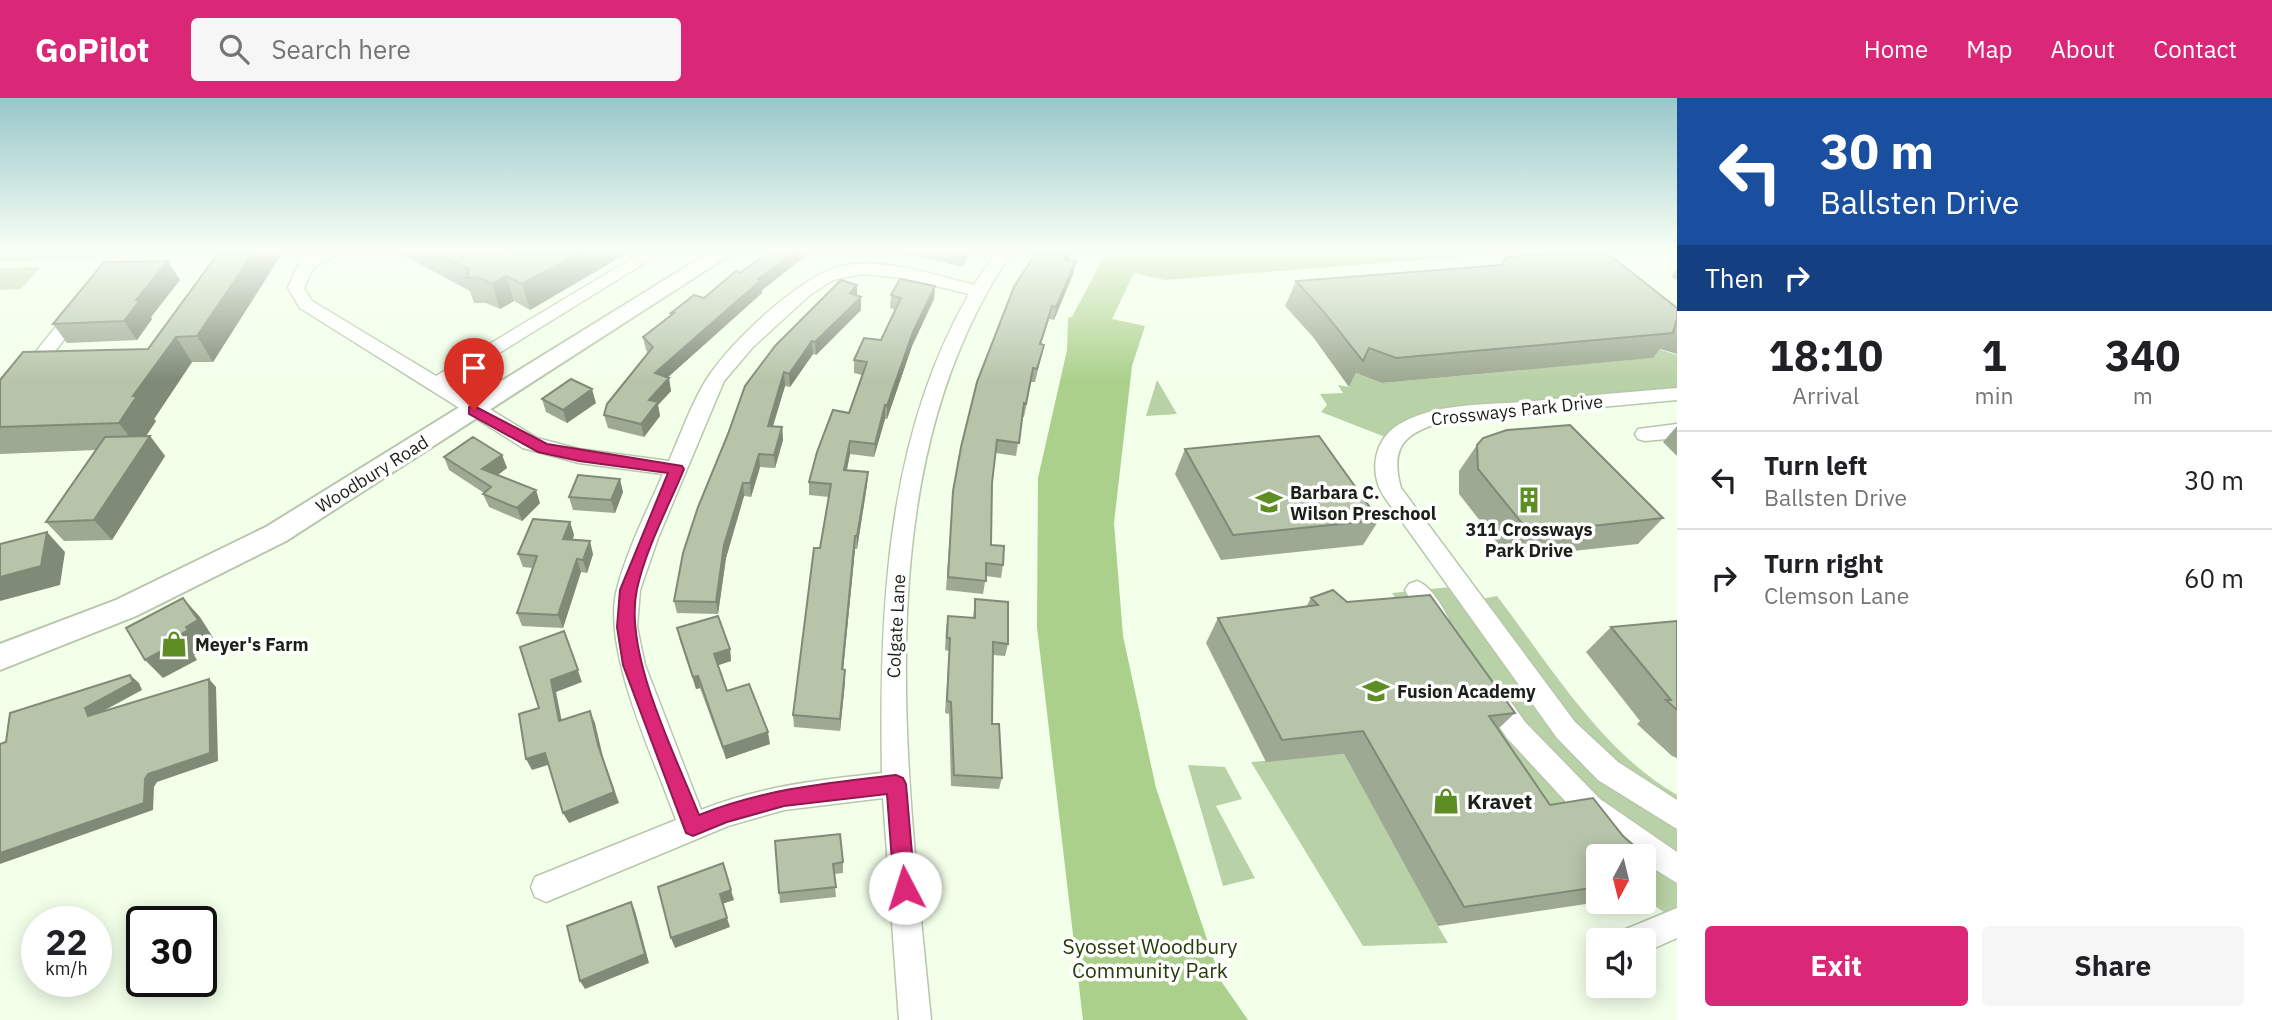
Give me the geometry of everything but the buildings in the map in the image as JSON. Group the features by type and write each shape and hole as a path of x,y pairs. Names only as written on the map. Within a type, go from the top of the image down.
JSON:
{"main road":[{"name":"Woodbury Road","path":"0,657 126,608 276,534 656,295"}],"street":[{"path":"0,410 90,295"},
{"path":"300,295 306,304 474,410 543,448 579,456 677,469"},
{"path":"436,384 583,295"},
{"path":"693,827 632,665 625,627 628,590 711,387 725,365 801,295"},
{"name":"Colgate Lane","path":"915,1020 896,784 892,666 895,604 912,477 930,408 962,323 978,295"},
{"name":"Crossways Park Drive","path":"1677,394 1447,415 1417,422 1388,446 1385,466 1391,490 1416,527 1566,730 1608,771 1677,816"},
{"path":"1645,434 1677,431"},
{"path":"1417,590 1455,644"},
{"path":"1478,676 1516,730 1590,808 1677,869"},
{"path":"546,887 726,813 784,797 896,784"},
{"path":"1656,932 1677,923"}],"green space":[{"name":"Syosset Woodbury Community Park","path":"1084,295 1123,295 1112,319 1145,326 1132,366 1114,523 1123,636 1156,788 1221,981 1248,1020 1083,1020 1037,627 1038,478 1067,350 1068,318 1072,317"},
{"path":"1655,348 1677,355 1677,390 1446,415 1393,440 1321,412 1327,405 1320,394 1343,393 1338,385 1349,387 1356,373 1382,383 1652,358"},
{"path":"1157,380 1177,414 1146,416"},
{"path":"1460,586 1471,601 1497,596 1557,678 1601,731 1650,777 1677,795 1677,921 1656,907 1656,844 1586,844 1586,847 1490,736 1392,593"},
{"path":"1344,754 1448,943 1363,946 1251,762"},
{"path":"1188,765 1225,767 1242,799 1216,806 1255,878 1223,886"}],"place":[{"name":"311 Crossways Park Drive","path":"1529,500"},
{"name":"Barbara C. Wilson Preschool","path":"1269,502"},
{"name":"Meyer's Farm","path":"174,644"},
{"name":"Fusion Academy","path":"1376,691"},
{"name":"Kravet","path":"1446,801"}],"route":[{"path":"474,410 543,448 579,456 677,469 628,590 625,627 632,665 693,827 726,813 784,797 896,784 905,888"}]}
